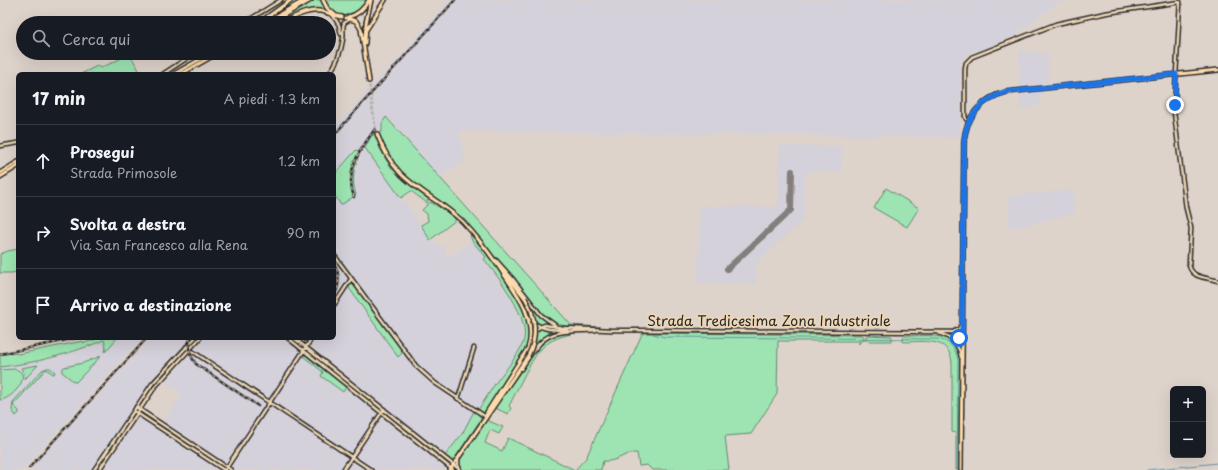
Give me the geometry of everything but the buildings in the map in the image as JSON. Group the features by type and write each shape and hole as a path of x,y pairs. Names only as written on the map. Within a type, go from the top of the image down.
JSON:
{"main road":[{"path":"269,16 291,0"},
{"path":"276,16 305,0"},
{"path":"282,16 311,0"},
{"path":"322,0 330,11 342,18"},
{"path":"348,18 363,9 370,0"},
{"path":"365,51 365,32 370,0"},
{"path":"365,32 385,0"},
{"path":"297,16 313,11 323,12 333,16"},
{"path":"336,17 348,18 356,21 360,26 369,81"},
{"path":"192,64 198,60"},
{"path":"178,72 199,60"},
{"path":"184,72 205,60"},
{"path":"961,470 964,139 972,115 978,108 991,98 1006,92 1218,70"},
{"path":"378,134 389,159 400,173 414,186 458,217 468,228 489,254 518,296 527,314 530,328 530,344 487,412 486,417"},
{"path":"0,173 16,163"},
{"path":"0,178 16,167"},
{"path":"451,470 458,457 528,356 533,341 535,324 532,312 525,298 496,260 489,254"}],"street":[{"path":"255,16 281,0"},
{"path":"966,119 965,69 966,63 969,59 1056,24 1106,13 1180,2 1175,118 1186,208 1191,228 1189,265 1190,270 1196,276 1218,281"},
{"path":"330,11 333,16"},
{"path":"330,72 337,61 342,45 343,26 348,18"},
{"path":"336,21 340,28 342,45"},
{"path":"166,72 185,60"},
{"path":"0,146 16,143"},
{"path":"336,258 411,361 435,383 486,417"},
{"path":"496,260 542,315 550,323 559,327"},
{"path":"336,302 352,278"},
{"path":"527,314 531,320 550,330 589,331"},
{"path":"951,332 955,332 959,329 962,322"},
{"path":"530,344 534,331 540,326 547,325 601,330"},
{"path":"504,391 544,339 563,332 601,330"},
{"name":"Strada Tredicesima Zona Industriale","path":"601,330 951,332"},
{"path":"951,332 962,336"},
{"path":"937,333 956,339 962,336"},
{"path":"949,338 959,349 962,367"},
{"path":"94,470 138,408 169,372 193,340"},
{"path":"138,408 152,384 197,340"},
{"path":"290,340 451,470"},
{"path":"297,340 460,470"},
{"path":"135,412 224,470 311,340"},
{"path":"187,348 371,470"},
{"path":"458,399 474,348"},
{"path":"166,369 169,372"},
{"path":"368,402 371,399"},
{"path":"138,408 231,470"},
{"path":"343,470 384,409"},
{"path":"99,470 117,443 125,427"},
{"path":"166,432 168,428"},
{"path":"458,457 458,466 460,470"},
{"path":"213,463 216,460"}],"shaded area":[{"path":"449,0 1074,0 1059,2 1020,30 1020,34 966,56 961,63 960,137 459,131 465,162 439,176 387,117 382,123 382,132 371,136 365,148 421,225 430,240 445,247 447,258 472,241 486,257 484,259 514,302 522,320 524,342 519,351 478,410 473,413 462,434 445,457 462,470 29,470 149,340 189,340 149,385 143,394 139,396 143,410 163,423 182,394 165,381 202,340 336,340 336,198 341,205 353,187 355,163 360,152 356,150 336,173 336,126 379,77 381,78 412,43 412,41"},
{"path":"1020,50 1049,54 1047,68 1050,68 1047,84 1020,88"},
{"path":"1045,90 1044,94 1041,95 1040,105 1020,110 1020,93"},
{"path":"779,146 842,146 841,172 805,172 804,219 756,264 756,284 698,283 699,206 774,207 779,203"},
{"path":"1073,190 1075,213 1009,229 1009,196"},
{"path":"105,340 140,340 22,470 0,470 0,367 54,358"}],"green space":[{"path":"315,0 321,0 322,4 328,11 310,9 293,16 286,16"},
{"path":"324,0 367,0 357,11 351,14 339,15 328,7"},
{"path":"118,60 133,60 140,72 85,72 99,65 101,68"},
{"path":"386,117 571,325 601,327 558,326 542,315 464,220 415,185 396,167 378,133 382,132 382,123"},
{"path":"375,134 381,150 390,166 414,189 428,199 427,203 411,191 401,198 365,148 371,136"},
{"path":"356,150 360,152 354,174 354,189 356,195 341,205 336,198 336,173"},
{"path":"886,188 919,208 907,227 874,208"},
{"path":"430,202 444,210 456,220 430,240 421,225 428,221 427,214 422,210"},
{"path":"470,235 492,260 514,290 528,322 529,338 524,353 484,413 478,410 518,353 523,343 524,333 523,322 512,299 484,259 486,257 472,241"},
{"path":"16,249 16,272 0,273 0,254"},
{"path":"510,281 523,298 526,297 541,316 552,325 540,326 530,318"},
{"path":"352,283 403,352 398,357 349,288"},
{"path":"540,327 550,331 562,331 551,334 530,354 534,343 536,330"},
{"path":"575,333 553,340 541,349 528,368 509,406 511,408 508,414 495,408 542,343 554,336"},
{"path":"644,333 862,335 864,337 864,340 859,344 859,341 778,341 777,394 751,434 725,436 729,470 652,470 647,465 639,466 637,453 633,453 612,460 603,461 601,470 575,470 586,458 642,334"},
{"path":"867,335 891,336 892,341 868,341 866,340"},
{"path":"903,337 941,337 954,345 958,352 960,363 959,470 956,470 956,433 952,432 952,363 950,354 941,344 934,342 903,342"},
{"path":"94,340 104,340 78,350 53,357 0,367 0,355 13,353 18,354 83,341 84,343"},
{"path":"104,340 115,340 105,352 106,347"},
{"path":"304,354 346,387 343,392 321,376 323,372 304,357"},
{"path":"101,356 76,382 62,372 64,367 83,363"},
{"path":"38,365 25,379 21,368"},
{"path":"47,368 50,368 55,372 54,374 46,369 13,405 19,411 16,416 12,410 13,402 42,370"},
{"path":"13,369 19,371 22,375 20,385 11,395 0,400 0,370"},
{"path":"475,412 481,417 481,419 453,461 444,457 462,434 473,413"},
{"path":"486,420 503,427 499,434 490,430 485,443 502,451 508,438 575,470 462,470 459,461"}],"waterway":[{"path":"653,334 665,337 936,339 945,341 954,348 958,360 957,470"},
{"path":"1147,470 1218,463"}],"taxiway":[{"path":"727,269 791,210 792,171"}],"tunnel":[{"path":"369,81 377,134"}],"railway":[{"path":"336,133 455,0"},
{"path":"354,197 351,187 352,169 359,153 375,129"},
{"path":"336,268 338,280 336,291"},
{"path":"0,354 67,340"},
{"path":"29,468 145,340"},
{"path":"190,340 190,352 196,364 258,406"}],"route":[{"path":"959,338 962,336 964,139 965,132 972,115 978,108 991,98 1006,92 1176,74 1175,105"}]}
